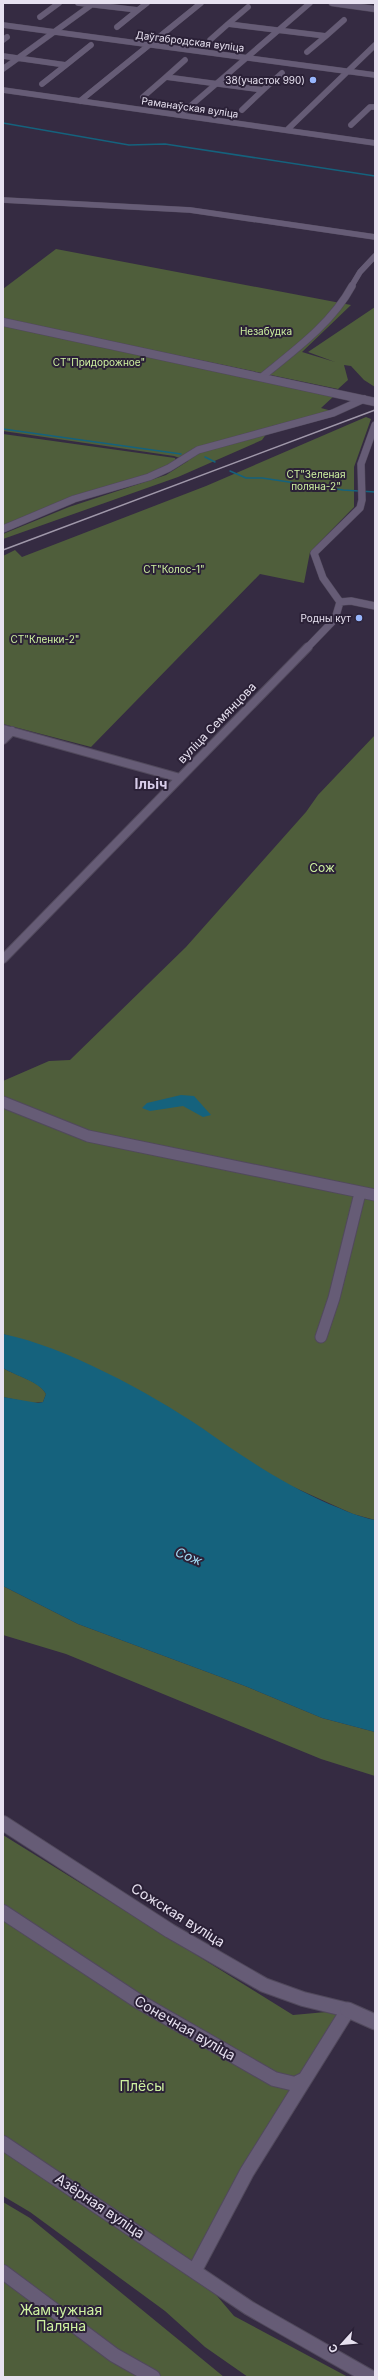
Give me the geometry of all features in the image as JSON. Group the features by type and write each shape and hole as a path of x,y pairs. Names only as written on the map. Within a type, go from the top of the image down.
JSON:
{"street":[{"path":"40,17 59,3"},
{"path":"78,3 138,10"},
{"path":"117,27 148,3"},
{"path":"80,101 201,3"},
{"path":"180,115 277,29 310,3"},
{"path":"332,3 375,9"},
{"path":"3,70 93,4"},
{"path":"210,40 248,7"},
{"path":"307,52 344,20"},
{"path":"228,24 326,36"},
{"name":"Даўгабродская вуліца","path":"3,26 375,75"},
{"path":"42,84 91,45"},
{"path":"287,130 375,45"},
{"path":"3,56 66,65"},
{"path":"143,97 185,60"},
{"path":"242,110 282,73"},
{"path":"166,77 263,90"},
{"name":"Раманаўская вуліца","path":"3,90 375,143"},
{"path":"351,125 373,107 375,102"},
{"path":"3,200 190,210 375,237"},
{"path":"262,376 292,353 341,306 360,272 375,256"},
{"path":"3,322 262,376 375,402"},
{"path":"3,529 74,499 150,477 169,468 198,450 333,413 364,399"},
{"path":"375,425 361,464 362,490 360,508 314,552 323,578 340,602 351,601 375,606"},
{"name":"вуліца Семянцова","path":"3,959 335,619 340,602"},
{"path":"3,729 180,778"},
{"path":"3,740 12,732"},
{"path":"3,1102 88,1136 215,1160 360,1193 375,1195"},
{"path":"321,1337 334,1298 360,1193"},
{"name":"Сожская вуліца","path":"3,1822 170,1931 264,1985 303,1999 348,2010"},
{"name":"Сонечная вуліца","path":"3,1912 138,2001 274,2079 295,2084 305,2079"},
{"path":"195,2270 248,2172 348,2010 375,2022"},
{"name":"Азёрная вуліца","path":"3,2143 195,2270 249,2308 370,2377"},
{"path":"3,2272 114,2355 153,2377"}],"green space":[{"name":"Незабудка","path":"56,249 351,305 302,352 335,362 308,352 375,307 375,387 364,380 351,366 344,365 348,380 338,389 3,319 3,289"},
{"name":"СТ\"Придорожное\"","path":"3,326 334,396 321,408 332,411 272,426 262,440 178,477 3,539 3,534 69,507 166,475 188,461 174,456 3,431"},
{"name":"СТ\"Колос-1\"","path":"366,417 371,419 354,467 354,507 310,552 304,583 260,574 91,747 3,724 3,556 15,550 22,557 206,486"},
{"path":"3,434 175,458 176,461 158,472 3,527"},
{"name":"Сож","path":"375,735 375,1520 353,1514 289,1485 260,1469 168,1407 93,1368 63,1354 3,1334 3,1081 49,1061 70,1060 186,947 306,812 318,795"},
{"path":"3,1368 33,1382 43,1389 46,1394 43,1402 32,1403 3,1397"},
{"path":"3,1586 78,1624 245,1686 322,1718 375,1732 375,1776 321,1759 66,1654 3,1635"},
{"name":"Плёсы","path":"3,1835 293,2015 348,2010 195,2270 234,2316 348,2377 248,2377 205,2347 165,2311 30,2212 3,2196"},
{"name":"Жамчужная Паляна","path":"3,2202 30,2218 224,2377 3,2377"}],"water":[{"path":"181,1095 194,1096 211,1115 203,1117 183,1106 150,1111 142,1108 147,1103"},
{"name":"Сож","path":"3,1334 53,1349 106,1372 181,1414 248,1460 279,1479 329,1504 375,1520 375,1732 322,1718 245,1686 78,1624 3,1586 3,1397 38,1403 43,1402 46,1394 39,1386 3,1368"}],"waterway":[{"path":"3,123 129,145 165,144 375,176"},
{"path":"3,429 181,454"},
{"path":"205,457 215,462"},
{"path":"230,471 246,478 262,478 343,490 375,492"}],"railway":[{"path":"3,550 375,410"}],"place":[{"name":"38(участок 990)","path":"313,80"},
{"name":"Родны кут","path":"359,618"}],"district":[{"name":"Ільіч","path":"151,784"}],"park label":[{"name":"СТ\"Зеленая поляна-2\"","path":"316,480"},
{"name":"СТ\"Кленки-2\"","path":"45,639"}]}
